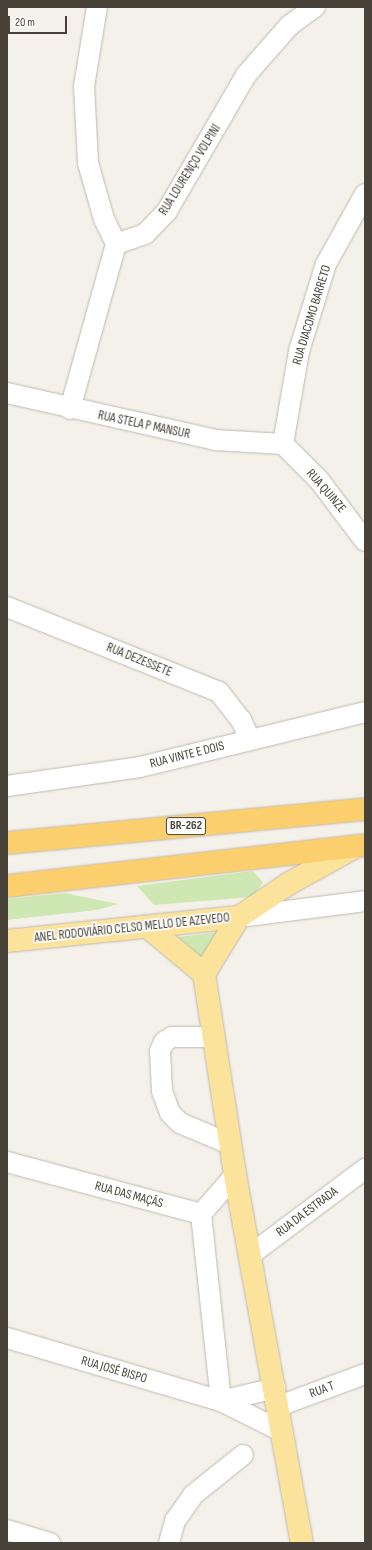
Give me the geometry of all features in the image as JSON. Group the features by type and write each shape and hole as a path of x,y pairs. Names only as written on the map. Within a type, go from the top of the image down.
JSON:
{"highway":[{"name":"BR-262","path":"7,843 365,809"},
{"name":"ANEL RODOVIÁRIO CELSO MELLO DE AZEVEDO","path":"7,886 361,846"}],"main road":[{"name":"ANEL RODOVIÁRIO CELSO MELLO DE AZEVEDO","path":"7,941 148,928 239,917 288,884 361,846"},
{"path":"239,917 204,974 235,1175 277,1397 302,1543"},
{"path":"148,928 204,974"}],"street":[{"path":"70,409 116,244 104,219 88,163 84,86 97,7"},
{"name":"RUA LOURENÇO VOLPINI","path":"116,244 144,234 167,211 246,75 290,25 315,7"},
{"name":"RUA DIACOMO BARRETO","path":"283,444 298,351 326,264 365,194"},
{"name":"RUA STELA P MANSUR","path":"7,393 70,409 215,440 283,444"},
{"name":"RUA QUINZE","path":"283,444 319,480 365,541"},
{"name":"RUA DEZESSETE","path":"7,607 219,692 241,720 250,739"},
{"name":"RUA VINTE E DOIS","path":"7,786 140,767 250,739 316,726 365,712"},
{"path":"239,917 365,901"},
{"path":"214,1037 172,1037 164,1042 160,1051 162,1091 170,1113 180,1123 230,1144"},
{"name":"RUA DAS MAÇÃS","path":"7,1162 201,1214"},
{"name":"RUA DA ESTRADA","path":"250,1255 365,1169"},
{"path":"221,1401 201,1214 235,1175"},
{"name":"RUA JOSÉ BISPO","path":"7,1338 221,1401 283,1432"},
{"name":"RUA T","path":"277,1397 365,1374"},
{"name":"RUA JOSÉ BISPO","path":"221,1401 277,1397"},
{"path":"169,1543 174,1522 193,1495 244,1455"},
{"path":"7,1530 50,1543"}],"green space":[{"path":"253,871 263,882 253,897 154,905 137,886"},
{"path":"65,893 118,904 97,910 7,920 7,899"},
{"path":"221,932 204,959 178,937"}]}
